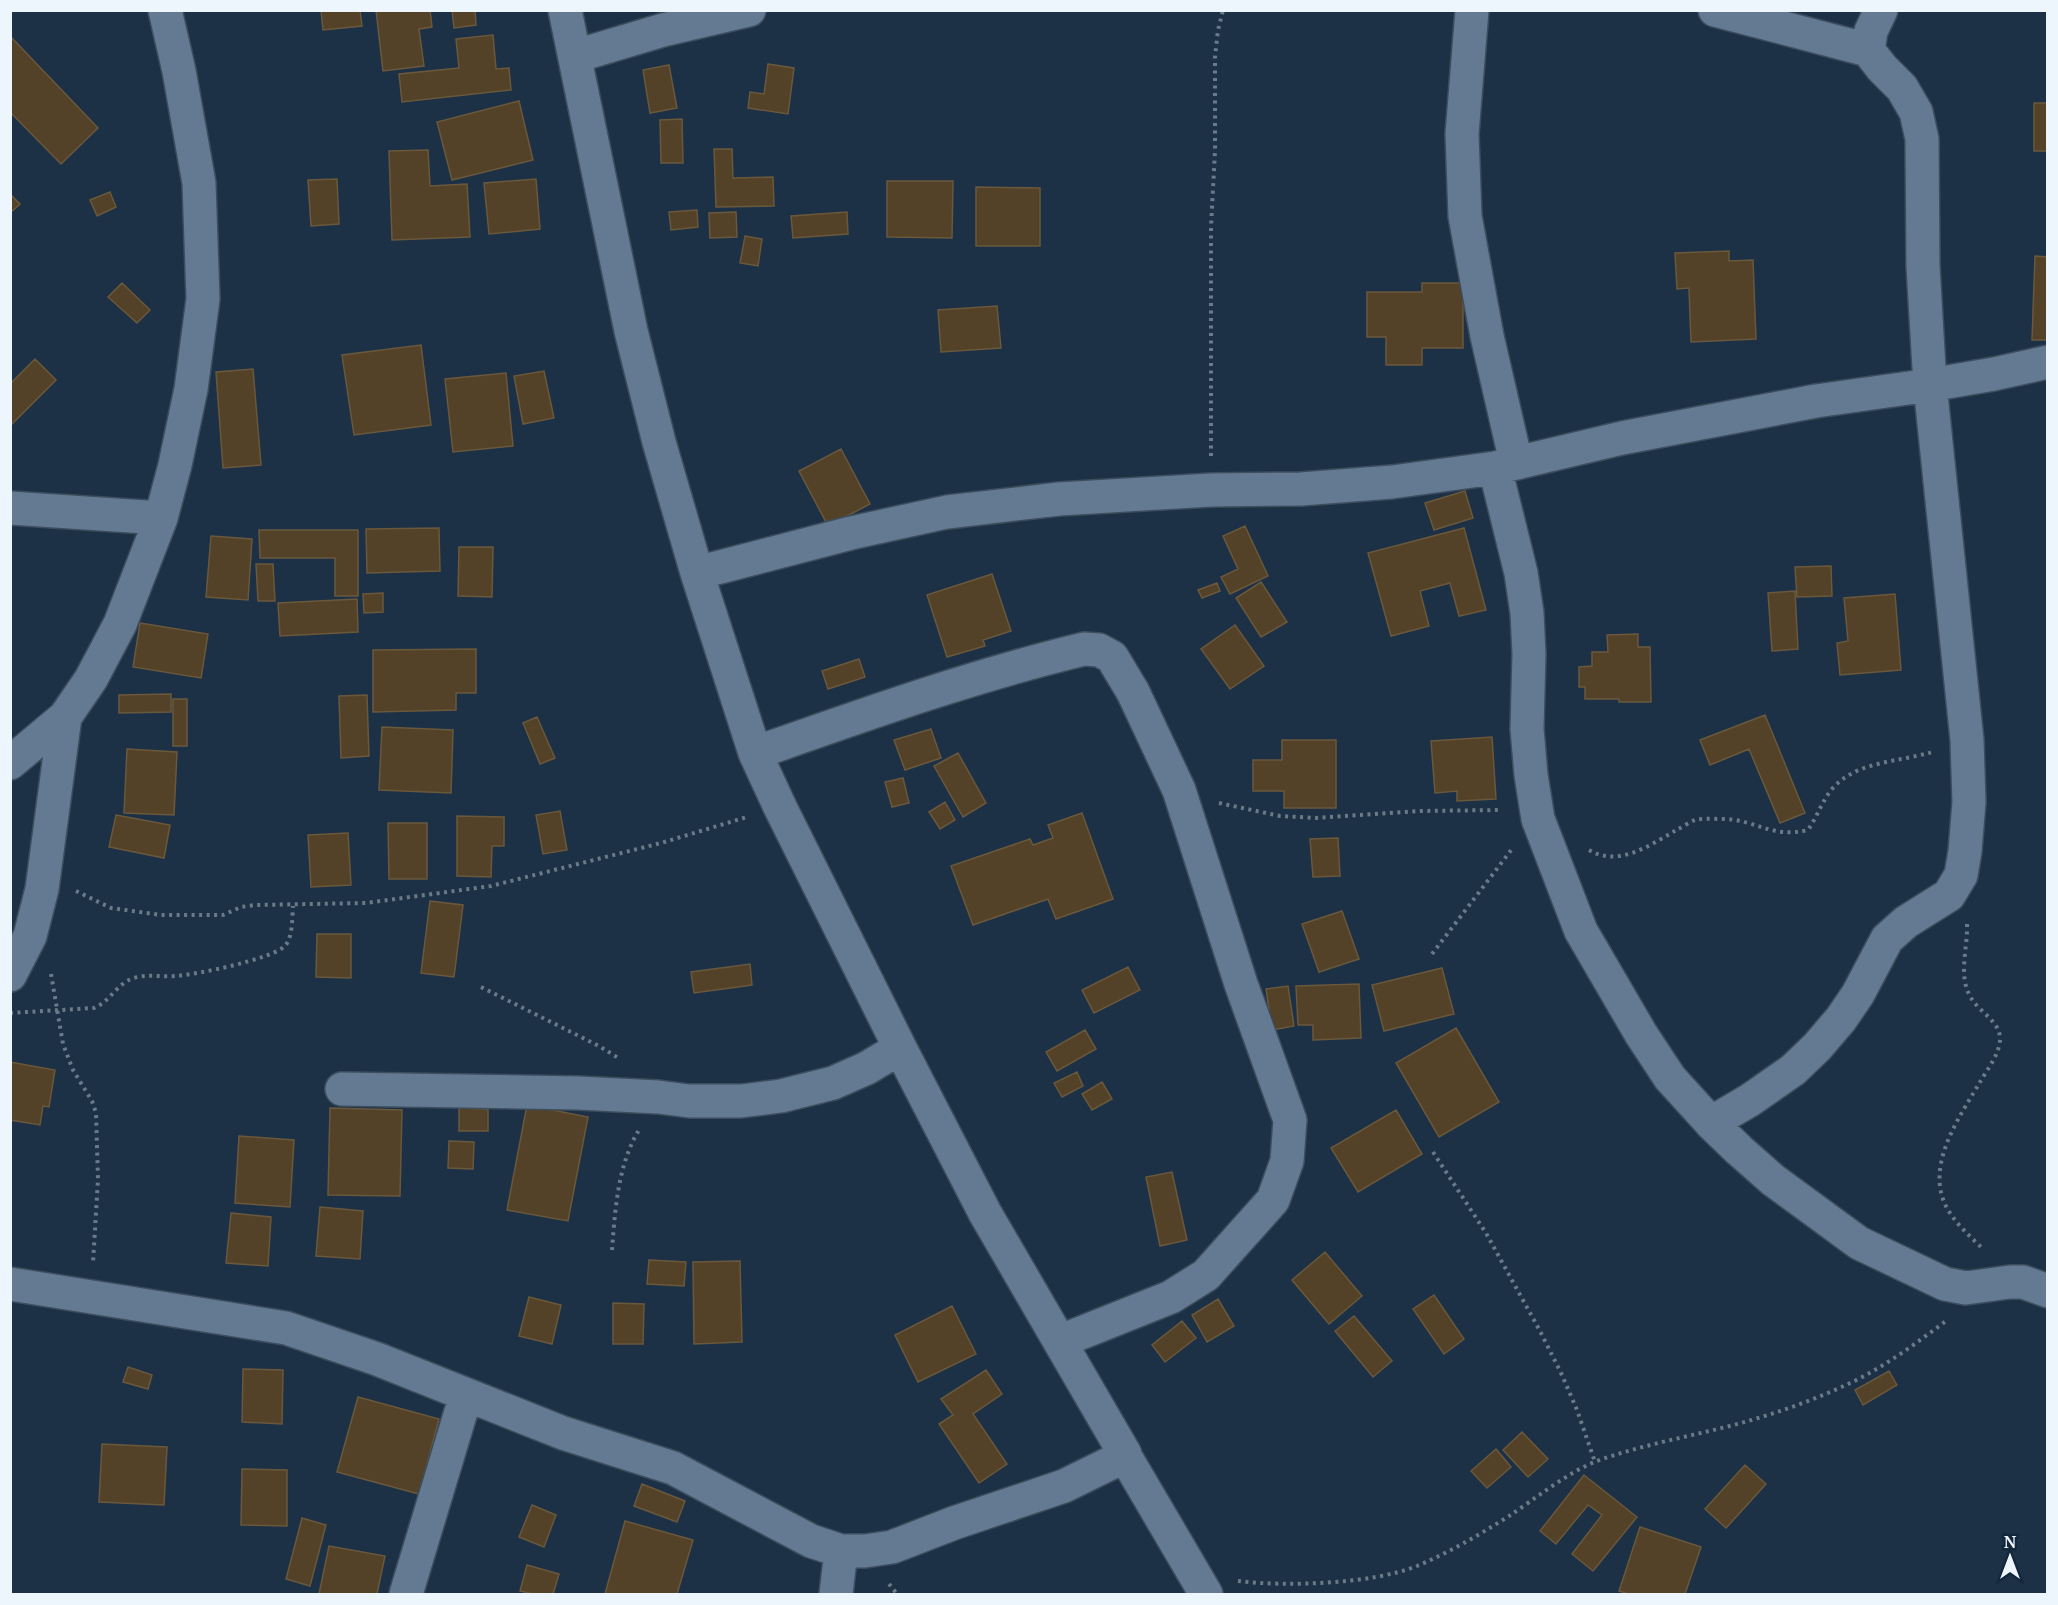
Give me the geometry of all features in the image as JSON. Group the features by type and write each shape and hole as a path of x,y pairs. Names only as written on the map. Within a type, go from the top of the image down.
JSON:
{"street":[{"path":"10,763 65,717 91,679 120,624 161,518 191,389 203,299 198,183 179,71 165,10"},
{"path":"565,10 631,331 659,442 697,573 755,753 900,1048 985,1213 1201,1585"},
{"path":"576,56 663,30 749,10"},
{"path":"1472,10 1462,134 1466,216 1487,336 1527,613 1529,654 1527,729 1531,775 1538,814 1581,931 1670,1078 1711,1123 1773,1180 1859,1243 1945,1284 1966,1288 2023,1282 2048,1291"},
{"path":"1711,1123 1750,1100 1793,1070 1841,1019 1858,994 1887,939 1906,922 1949,895 1961,875 1969,802 1967,740 1930,385 1923,266 1922,139 1916,112 1902,88 1868,50 1715,10"},
{"path":"1868,50 1871,31 1881,10"},
{"path":"697,573 851,533 947,513 1059,499 1211,490 1301,489 1392,482 1505,465 1622,438 1816,401 1930,385 2048,362"},
{"path":"10,508 161,518"},
{"path":"755,753 873,712 1084,649 1100,650 1112,657 1133,692 1179,790 1241,984 1290,1120 1287,1161 1273,1200 1206,1275 1170,1297 1061,1341"},
{"path":"10,975 30,936 45,871 65,717"},
{"path":"342,1089 578,1093 741,1101 781,1096 833,1083 867,1068 900,1048"},
{"path":"10,1284 286,1328 377,1359 563,1433 673,1468 811,1541 841,1551 866,1551 892,1547 954,1523 1064,1486 1125,1456"},
{"path":"406,1594 466,1395"},
{"path":"836,1594 841,1551"}],"path":[{"path":"1211,490 1211,227 1215,151 1215,57 1223,10"},
{"path":"1586,847 1600,855 1614,857 1632,854 1695,820 1725,819 1751,824 1773,832 1792,834 1808,830 1830,791 1842,778 1859,770 1924,754 1967,740"},
{"path":"1179,790 1226,805 1280,816 1325,817 1418,810 1538,814"},
{"path":"45,871 88,898 111,908 132,912 204,916 223,915 248,906 366,903 491,886 708,830 780,807"},
{"path":"1432,954 1538,814"},
{"path":"1961,875 1967,932 1965,977 1969,995 1994,1023 2000,1042 1994,1057 1953,1127 1945,1147 1941,1192 1949,1211 2010,1282"},
{"path":"10,1013 94,1008 104,1004 131,979 146,975 174,976 197,973 256,960 286,945 290,934 293,906"},
{"path":"51,970 63,1044 73,1070 92,1101 96,1113 98,1179 90,1296"},
{"path":"481,987 599,1046 626,1062 674,1099 639,1131 628,1153 614,1219 612,1250"},
{"path":"1433,1152 1486,1233 1540,1331 1573,1401 1595,1462"},
{"path":"1201,1585 1310,1583 1364,1579 1415,1567 1466,1543 1595,1462 1627,1451 1744,1422 1829,1392 1886,1363 1950,1318"}],"building":[{"path":"321,10 360,10 362,26 323,30"},
{"path":"376,10 430,10 432,27 419,29 424,66 383,71"},
{"path":"452,10 475,10 476,25 454,28"},
{"path":"493,35 496,69 509,68 511,90 402,102 399,74 459,68 456,39"},
{"path":"10,36 98,128 61,164 10,112"},
{"path":"768,64 794,68 788,114 748,108 750,92 764,94"},
{"path":"669,65 677,108 650,113 643,70"},
{"path":"519,101 533,160 452,180 437,122"},
{"path":"2034,103 2048,103 2048,151 2034,151"},
{"path":"682,119 683,163 661,163 660,120"},
{"path":"714,149 732,149 733,178 773,177 774,206 716,207"},
{"path":"428,150 430,186 467,184 470,237 392,240 389,151"},
{"path":"337,179 339,224 311,226 308,180"},
{"path":"536,179 540,229 489,234 484,183"},
{"path":"887,181 953,181 952,238 887,237"},
{"path":"976,187 1040,188 1040,246 976,246"},
{"path":"110,192 116,207 97,216 90,200"},
{"path":"10,194 20,204 10,213"},
{"path":"697,210 698,227 671,230 669,212"},
{"path":"736,212 737,237 710,238 709,213"},
{"path":"847,212 848,234 793,238 791,216"},
{"path":"745,236 762,239 758,266 740,263"},
{"path":"1729,251 1729,261 1753,260 1756,339 1691,342 1689,288 1677,289 1675,253"},
{"path":"2035,256 2048,257 2048,340 2032,340"},
{"path":"122,283 150,310 137,323 108,297"},
{"path":"1422,283 1463,283 1463,348 1422,348 1422,365 1386,365 1386,337 1367,337 1367,292 1422,292"},
{"path":"997,306 1001,348 941,352 938,310"},
{"path":"421,345 431,425 354,435 342,355"},
{"path":"35,359 56,380 10,426 10,384"},
{"path":"253,369 261,465 223,468 216,372"},
{"path":"544,371 554,418 523,424 514,376"},
{"path":"506,373 513,446 453,452 445,379"},
{"path":"841,449 870,504 828,526 799,471"},
{"path":"1465,491 1473,518 1434,530 1425,503"},
{"path":"1245,526 1268,576 1230,594 1221,577 1238,569 1223,536"},
{"path":"439,528 440,571 367,573 366,529"},
{"path":"1464,528 1486,610 1459,616 1450,583 1420,591 1429,626 1391,636 1368,553"},
{"path":"259,530 358,530 358,596 335,596 335,558 260,558"},
{"path":"211,536 252,539 248,600 206,597"},
{"path":"459,547 493,547 492,597 458,596"},
{"path":"256,564 273,564 275,601 258,601"},
{"path":"1831,566 1832,596 1797,597 1795,567"},
{"path":"992,574 1011,631 983,640 985,646 947,657 927,595"},
{"path":"1261,582 1287,622 1261,637 1236,598"},
{"path":"1217,583 1220,591 1202,598 1198,590"},
{"path":"1795,591 1798,649 1772,651 1768,593"},
{"path":"383,593 383,612 364,613 363,594"},
{"path":"1895,594 1901,670 1840,675 1837,643 1848,641 1844,598"},
{"path":"357,599 358,632 280,636 278,603"},
{"path":"140,623 208,634 201,678 133,667"},
{"path":"1235,625 1264,666 1230,689 1201,649"},
{"path":"1638,634 1638,647 1650,647 1651,702 1585,699 1585,687 1579,687 1579,667 1592,666 1592,652 1608,652 1607,635"},
{"path":"476,649 476,693 456,693 456,710 373,712 373,650"},
{"path":"859,659 865,677 828,689 822,671"},
{"path":"171,694 171,712 119,713 119,695"},
{"path":"367,695 369,756 341,758 339,696"},
{"path":"173,699 187,699 187,746 173,746"},
{"path":"1765,715 1805,813 1780,823 1749,749 1710,765 1700,740"},
{"path":"537,717 555,758 540,764 523,723"},
{"path":"382,727 453,730 451,793 379,790"},
{"path":"931,729 941,758 905,770 894,740"},
{"path":"1492,737 1496,799 1457,801 1457,791 1435,793 1431,741"},
{"path":"1282,740 1336,740 1336,808 1284,808 1284,791 1253,791 1253,760 1282,760"},
{"path":"127,749 177,752 174,815 124,813"},
{"path":"958,753 986,803 963,817 934,766"},
{"path":"903,778 909,803 892,807 885,782"},
{"path":"945,802 955,820 940,829 929,812"},
{"path":"560,811 567,850 543,854 536,815"},
{"path":"1082,813 1113,899 1056,919 1048,899 973,925 951,866 1030,839 1033,845 1053,838 1048,825"},
{"path":"116,815 170,825 164,858 109,847"},
{"path":"457,816 504,817 504,846 492,846 491,877 457,876"},
{"path":"388,823 427,823 427,879 389,879"},
{"path":"348,833 351,885 311,887 308,835"},
{"path":"1338,838 1340,876 1313,877 1310,839"},
{"path":"430,901 463,905 454,977 421,973"},
{"path":"1342,911 1359,959 1319,972 1302,924"},
{"path":"317,934 351,934 351,978 316,977"},
{"path":"750,964 752,985 694,993 691,972"},
{"path":"1128,967 1140,990 1094,1013 1082,990"},
{"path":"1442,968 1454,1014 1384,1031 1372,985"},
{"path":"1359,984 1361,1038 1313,1040 1313,1025 1298,1025 1296,986"},
{"path":"1288,986 1294,1026 1272,1030 1266,989"},
{"path":"1456,1028 1499,1102 1439,1137 1396,1063"},
{"path":"1085,1030 1096,1049 1057,1071 1046,1052"},
{"path":"10,1062 55,1070 49,1107 43,1106 40,1125 10,1120"},
{"path":"1077,1072 1083,1086 1062,1097 1054,1083"},
{"path":"1102,1082 1112,1099 1092,1110 1082,1094"},
{"path":"527,1105 588,1117 568,1221 507,1210"},
{"path":"330,1108 402,1110 400,1196 328,1195"},
{"path":"459,1108 488,1109 488,1131 459,1131"},
{"path":"1396,1110 1422,1154 1358,1192 1331,1148"},
{"path":"239,1136 294,1140 290,1207 235,1203"},
{"path":"449,1141 474,1142 473,1169 448,1168"},
{"path":"1172,1172 1187,1240 1160,1246 1146,1177"},
{"path":"320,1207 363,1211 360,1259 316,1256"},
{"path":"231,1213 271,1217 268,1266 226,1263"},
{"path":"1325,1252 1362,1296 1329,1324 1292,1280"},
{"path":"649,1260 686,1262 684,1286 647,1284"},
{"path":"740,1261 742,1342 694,1344 693,1262"},
{"path":"1434,1295 1464,1339 1444,1354 1413,1309"},
{"path":"529,1297 561,1305 552,1344 519,1336"},
{"path":"1218,1299 1234,1326 1207,1342 1192,1315"},
{"path":"613,1303 644,1304 643,1344 613,1344"},
{"path":"952,1306 976,1354 918,1382 895,1335"},
{"path":"1354,1316 1392,1361 1373,1377 1335,1331"},
{"path":"1182,1321 1196,1338 1165,1362 1152,1345"},
{"path":"128,1367 152,1375 148,1389 123,1382"},
{"path":"243,1369 283,1370 282,1424 242,1422"},
{"path":"986,1370 1002,1394 973,1414 1007,1464 979,1483 939,1424 953,1415 941,1399"},
{"path":"1889,1371 1897,1385 1863,1405 1855,1390"},
{"path":"358,1397 439,1419 419,1494 337,1472"},
{"path":"1522,1432 1548,1459 1528,1477 1503,1450"},
{"path":"102,1444 167,1447 164,1505 99,1502"},
{"path":"1496,1449 1511,1467 1487,1488 1471,1471"},
{"path":"1745,1465 1766,1484 1726,1528 1705,1509"},
{"path":"242,1469 287,1470 287,1526 241,1525"},
{"path":"1584,1475 1637,1517 1593,1571 1572,1554 1602,1515 1588,1505 1556,1544 1540,1531"},
{"path":"642,1484 685,1501 677,1522 634,1506"},
{"path":"532,1505 556,1515 544,1547 519,1537"},
{"path":"302,1518 326,1525 310,1586 286,1579"},
{"path":"625,1521 693,1540 677,1594 605,1594"},
{"path":"1640,1527 1701,1547 1685,1594 1628,1594 1619,1591"},
{"path":"329,1546 385,1556 377,1594 319,1594"},
{"path":"527,1565 559,1574 553,1594 533,1594 520,1591"}]}
